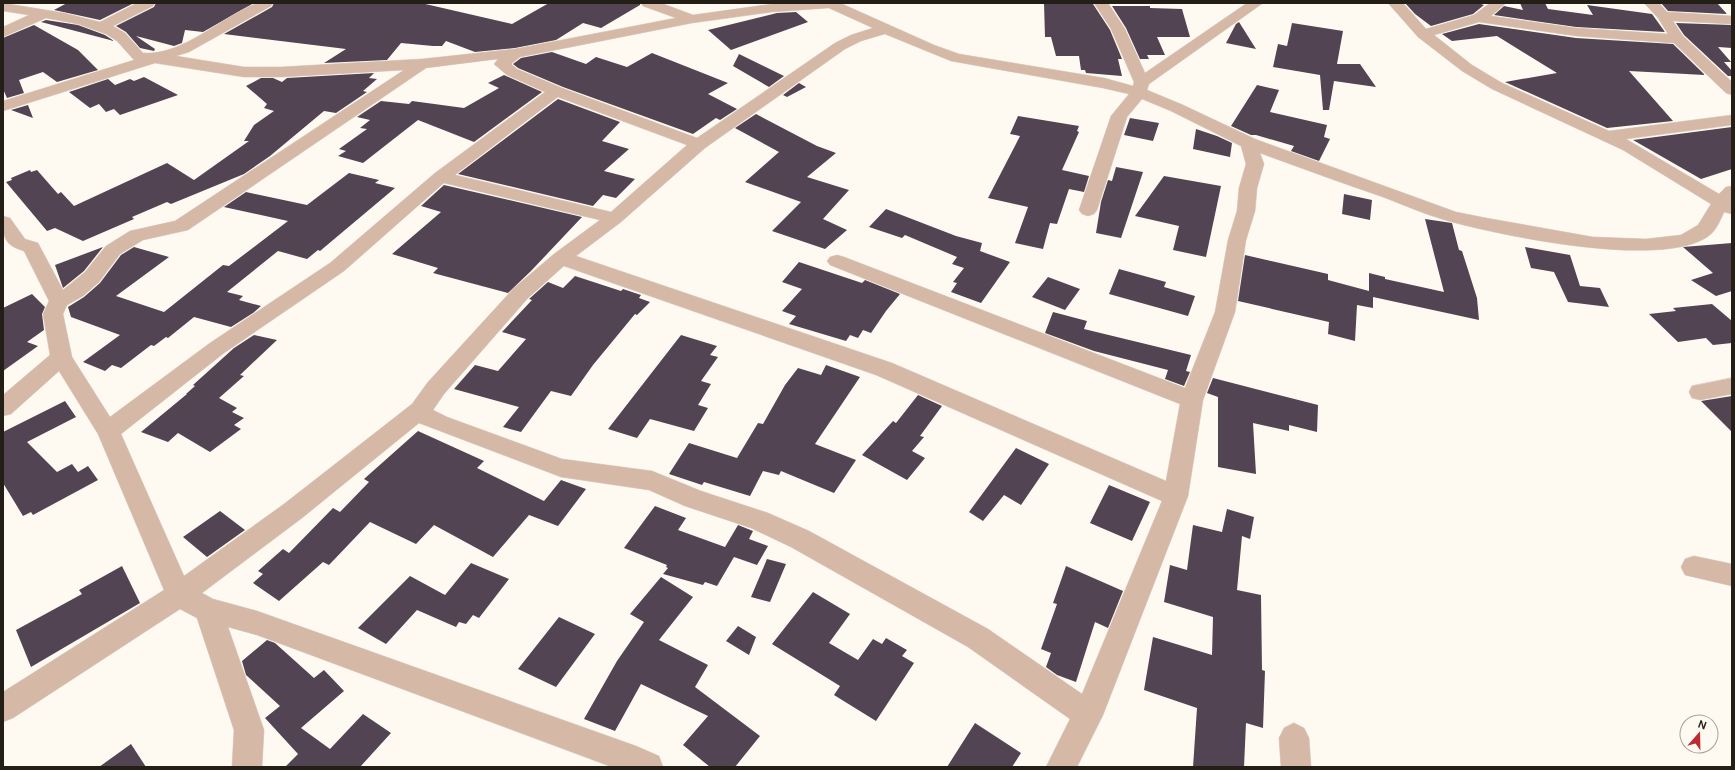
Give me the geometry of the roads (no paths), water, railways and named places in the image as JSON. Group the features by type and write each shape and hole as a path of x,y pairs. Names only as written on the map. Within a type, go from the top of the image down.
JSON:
{"street":[{"path":"101,27 148,3"},
{"path":"3,110 184,49 266,3"},
{"path":"648,3 692,19"},
{"path":"1101,3 1118,29 1140,88"},
{"path":"1088,210 1119,116 1140,88 1256,3"},
{"path":"3,6 43,13 101,27 120,36 139,57 172,60 244,72 281,72 422,64 515,53 621,34 692,19 772,8 830,4 936,51 956,58 1140,88 1190,114 1252,154 1284,156 1451,216 1536,234 1593,243 1646,245 1686,240 1705,229 1729,200 1608,136 1497,86 1467,68 1423,34 1395,3"},
{"path":"1423,34 1479,18 1499,3"},
{"path":"1651,3 1663,16 1678,39 1732,90"},
{"path":"3,33 43,13"},
{"path":"1663,16 1732,20"},
{"path":"1479,18 1576,32 1678,39"},
{"path":"3,708 179,595 293,511 420,410 436,388 521,293 561,258 615,218 699,144 835,49 856,38 885,28"},
{"path":"515,53 502,64 512,72 556,91 699,144"},
{"path":"422,64 181,226 137,235 113,250 92,277 76,292 59,301 53,314 61,357 89,404 108,431 179,595 208,610 257,623 636,761 648,767"},
{"path":"108,431 217,348 337,267 441,177 556,91"},
{"path":"1608,136 1732,120"},
{"path":"1061,767 1088,715 1176,496 1192,400 1225,312 1237,240 1246,211 1252,154"},
{"path":"441,177 615,218"},
{"path":"3,222 10,247 31,247 59,301"},
{"path":"561,258 884,369 1176,496"},
{"path":"838,261 1192,400"},
{"path":"3,408 61,357"},
{"path":"1700,392 1732,386"},
{"path":"420,410 425,416 440,423 561,468 652,481 694,499 759,520 800,539 978,638 1088,715"},
{"path":"1694,567 1732,575"},
{"path":"208,610 249,730 247,767"},
{"path":"1294,738 1296,767"}]}
